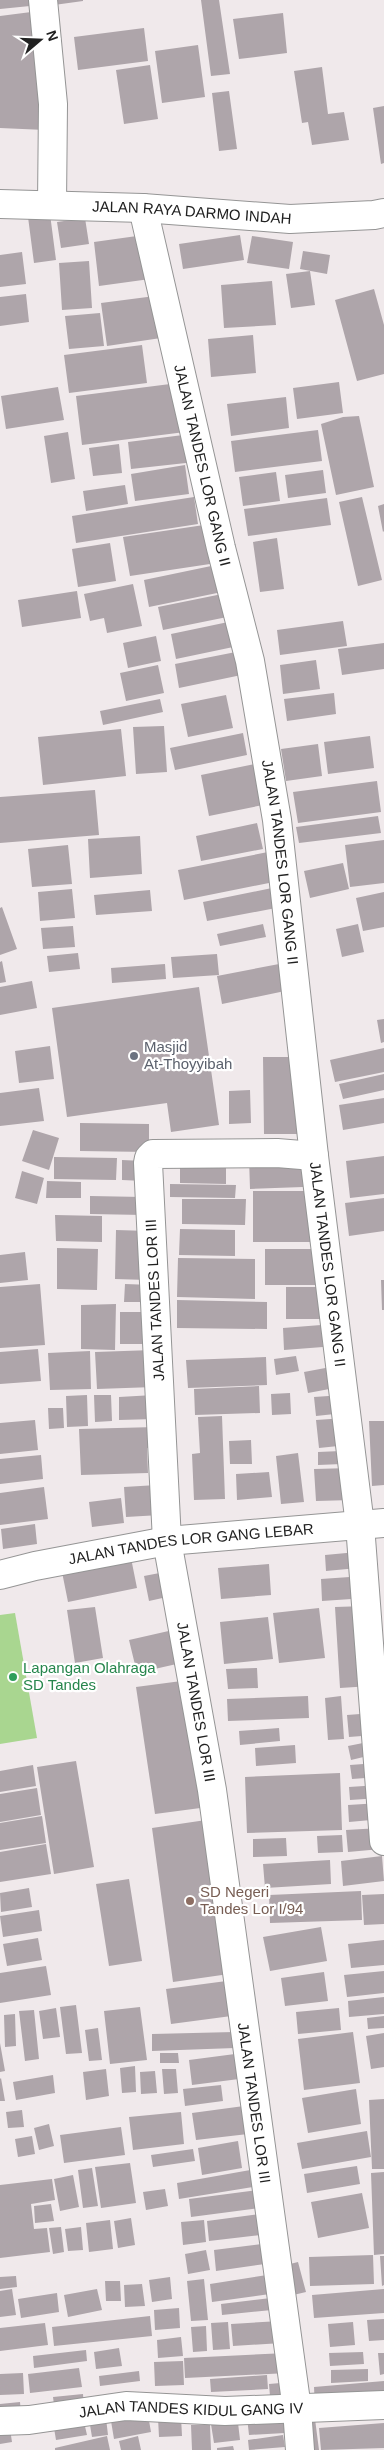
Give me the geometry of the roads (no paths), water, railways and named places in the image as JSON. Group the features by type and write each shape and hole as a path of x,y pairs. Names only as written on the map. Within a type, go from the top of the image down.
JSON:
{"street":[{"path":"43,0 53,104 52,204"},
{"name":"JALAN RAYA DARMO INDAH","path":"0,204 143,208 290,219 374,216 384,213"},
{"name":"JALAN TANDES LOR GANG II","path":"143,208 221,548 250,661 277,820 314,1156 372,1524 384,1841"},
{"name":"JALAN TANDES LOR III","path":"300,2450 297,2409 212,1790 167,1542 149,1158 153,1154 277,1152 314,1156"},
{"name":"JALAN TANDES LOR GANG LEBAR","path":"0,1575 35,1566 167,1542 372,1524"},
{"name":"JALAN TANDES KIDUL GANG IV","path":"0,2421 29,2420 126,2406 225,2411 384,2405"}],"place":[{"name":"Masjid At-Thoyyibah","path":"134,1056"},
{"name":"Lapangan Olahraga SD Tandes","path":"13,1677"},
{"name":"SD Negeri Tandes Lor I/94","path":"190,1901"}]}
